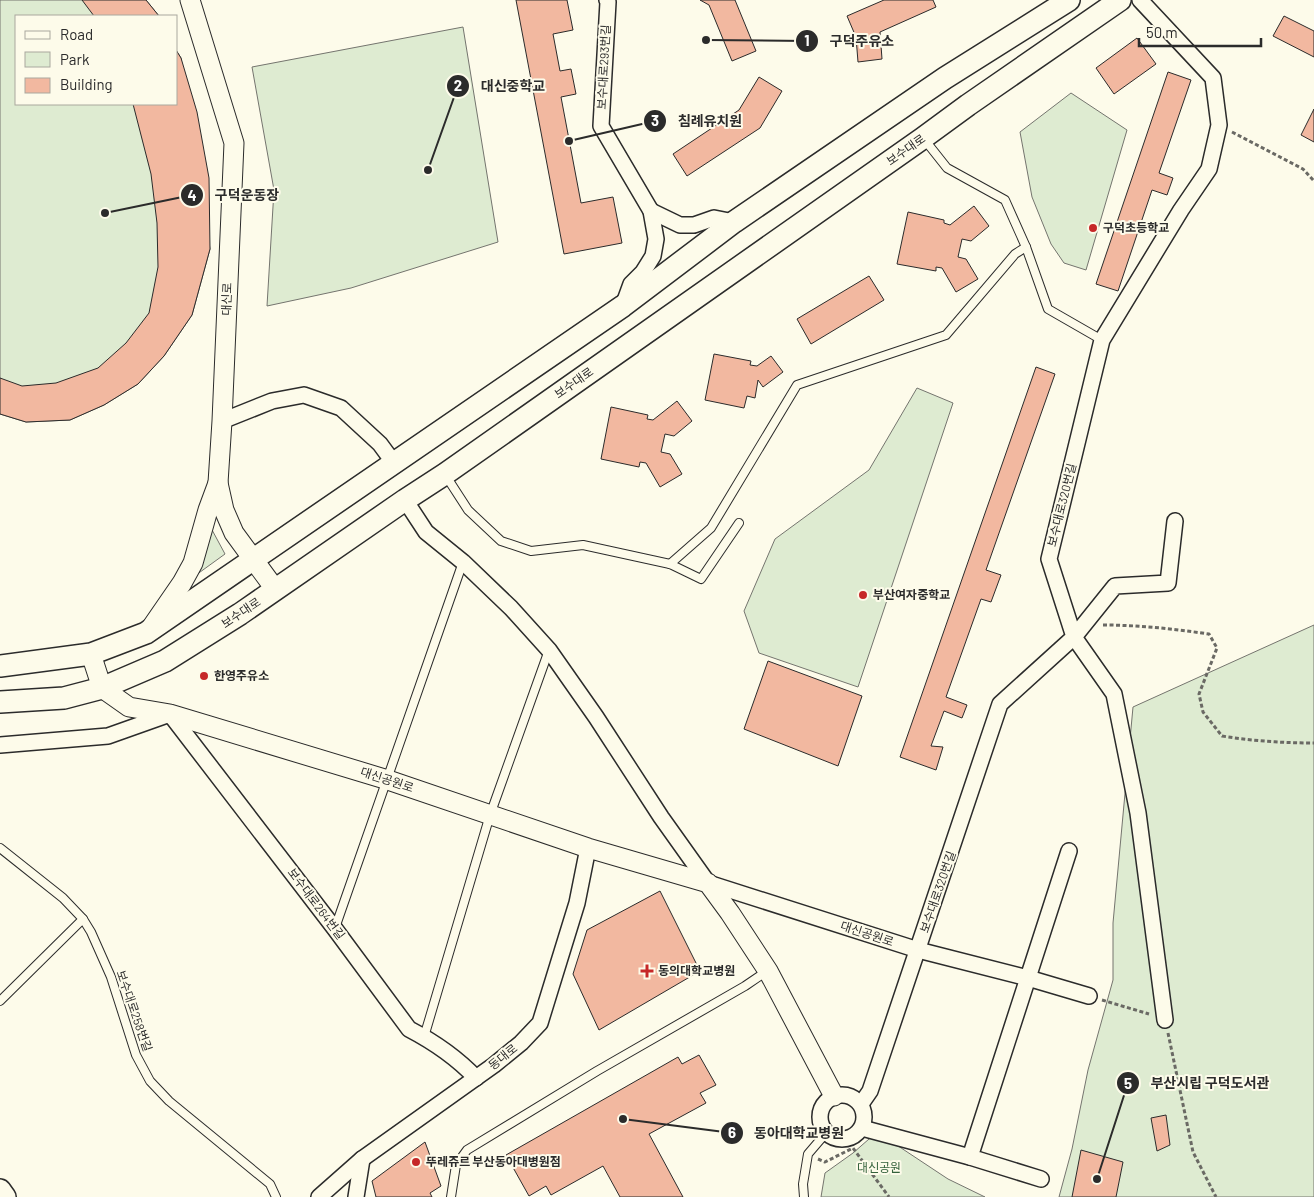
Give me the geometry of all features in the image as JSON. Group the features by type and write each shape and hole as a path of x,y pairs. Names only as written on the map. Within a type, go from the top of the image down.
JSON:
{"main road":[{"path":"0,666 91,654 146,634 623,306 734,222 945,78 1069,0"},
{"name":"보수대로","path":"0,702 64,698 102,688 165,661 201,639 445,474 1120,0"},
{"path":"0,1190 5,1197"}],"street":[{"name":"대신로","path":"190,0 234,143 218,483 224,510 234,533 275,589"},
{"name":"보수대로293번길","path":"606,0 608,2 601,126 651,211 656,239 654,256 643,272 631,284 623,306"},
{"name":"보수대로320번길","path":"861,1104 870,1091 1000,704 1078,631 1049,559 1102,340 1180,210 1209,169 1219,125 1213,78 1140,0"},
{"path":"651,211 680,225 694,225 714,218 734,222"},
{"path":"222,421 272,401 304,395 341,408 380,444 394,463"},
{"path":"146,634 182,583 193,563 218,483"},
{"path":"405,500 426,532 463,562 511,608 549,650 596,717 661,817 730,913 768,971 834,1096"},
{"path":"1165,1020 1138,813 1114,694 1078,631 1115,586 1168,584 1175,521"},
{"path":"91,654 102,688"},
{"name":"대신공원로","path":"102,688 129,707 170,714 388,780 588,848 708,883 918,950 1028,978 1089,996"},
{"path":"0,745 108,736 170,714"},
{"name":"보수대로264번길","path":"170,714 409,1029 424,1037 476,1078"},
{"name":"동대로","path":"320,1197 362,1159 476,1078 521,1043 540,1023 577,902 588,848"},
{"path":"970,1158 1069,852"},
{"path":"844,1095 853,1097 861,1104 865,1116 862,1128 852,1138 838,1140 826,1133 820,1124 820,1113 825,1102 834,1096 844,1095"},
{"path":"862,1128 1041,1179"},
{"path":"356,1197 362,1159"},
{"path":"320,1197 329,1193 340,1193 346,1197"}],"lane":[{"path":"923,138 947,168 1005,200 1026,247 1048,308 1102,340"},
{"path":"670,564 711,528 797,385 946,335 1015,254 1026,247"},
{"path":"445,474 468,510 501,541 531,551 584,544 670,564 701,579 740,523"},
{"path":"335,929 463,562"},
{"path":"424,1037 490,815 549,650"},
{"name":"보수대로258번길","path":"0,848 63,898 91,932 111,977 136,1055 150,1081 168,1101 270,1184 276,1197"},
{"path":"0,1001 82,919"},
{"path":"451,1197 456,1165 467,1150 768,971"},
{"path":"804,1197 803,1184 808,1154 826,1133"}],"path":[{"path":"1219,125 1304,169 1314,182"},
{"path":"1078,631 1126,625 1168,628 1209,634 1217,648 1198,694 1203,712 1222,736 1283,743 1314,743"},
{"path":"1089,996 1165,1020 1193,1152 1216,1197"},
{"path":"808,1154 825,1162 853,1148 889,1197"}],"green space":[{"path":"0,0 146,0 158,15 15,15 15,105 178,105 178,53 181,58 210,249 192,315 164,356 138,384 104,405 70,420 26,422 0,414"},
{"path":"463,27 498,242 351,288 267,306 274,190 252,67"},
{"path":"1071,93 1127,130 1086,270 1064,263 1051,244 1032,197 1020,132"},
{"path":"917,388 953,403 858,687 759,653 744,611 775,539 869,470"},
{"path":"211,528 225,554 196,575"},
{"path":"1314,625 1314,1197 1059,1197 1072,1149 1088,1070 1113,980 1113,923 1133,707"},
{"name":"대신공원","path":"877,1132 948,1179 985,1197 821,1197 825,1173 853,1153"}],"building":[{"path":"82,0 146,0 158,15 93,15"},
{"path":"516,0 567,0 573,30 553,34 560,71 571,69 576,94 561,97 581,203 613,197 622,243 564,254"},
{"path":"700,0 735,0 756,51 732,61 709,5"},
{"path":"884,0 933,0 936,7 880,32 882,59 858,62 856,37 847,16"},
{"path":"1284,16 1314,31 1314,57 1273,36"},
{"path":"1137,38 1156,64 1114,94 1096,68"},
{"path":"178,53 197,112 209,178 210,249 192,315 164,356 138,384 104,405 70,420 26,422 0,414 0,378 22,386 56,383 98,368 126,343 149,313 158,267 157,223 151,174 133,105 178,105"},
{"path":"1168,72 1191,80 1159,173 1173,178 1167,195 1152,190 1118,291 1096,284"},
{"path":"759,77 782,91 760,128 687,176 673,154 739,110"},
{"path":"1314,109 1314,142 1301,135"},
{"path":"974,206 989,226 971,241 962,239 958,257 966,259 978,279 956,292 942,268 936,267 936,271 897,264 908,212 944,220 944,223 950,225"},
{"path":"869,276 884,300 811,344 797,319"},
{"path":"714,354 751,361 750,365 757,366 771,356 783,372 763,387 758,380 755,398 747,396 744,408 705,400"},
{"path":"1036,367 1055,374 986,570 1001,575 991,602 981,599 946,697 967,705 962,718 944,711 931,746 943,747 936,770 900,757"},
{"path":"677,401 692,421 674,436 665,434 661,452 670,454 682,474 660,487 646,463 640,462 639,467 601,459 611,407 648,415 647,419 653,420"},
{"path":"768,661 862,696 838,766 744,729"},
{"path":"660,891 700,971 599,1030 573,974 587,930"},
{"path":"699,1055 716,1085 700,1093 706,1103 649,1134 683,1197 620,1197 603,1166 551,1195 546,1186 529,1196 506,1155 678,1057 682,1064"},
{"path":"1166,1115 1170,1145 1157,1151 1151,1118"},
{"name":"뚜레쥬르 부산동아대병원점","path":"425,1142 441,1186 430,1193 432,1197 376,1197 372,1181"},
{"path":"1081,1150 1123,1162 1116,1197 1072,1197"}],"place":[{"name":"구덕주유소","path":"706,40"},
{"name":"침례유치원","path":"569,141"},
{"name":"대신중학교","path":"428,170"},
{"name":"구덕운동장","path":"105,213"},
{"name":"구덕초등학교","path":"1093,228"},
{"name":"부산여자중학교","path":"863,595"},
{"name":"한영주유소","path":"204,676"},
{"name":"동의대학교병원","path":"647,971"},
{"name":"동아대학교병원","path":"623,1119"},
{"name":"뚜레쥬르 부산동아대병원점","path":"416,1162"},
{"name":"부산시립 구덕도서관","path":"1097,1179"}]}
